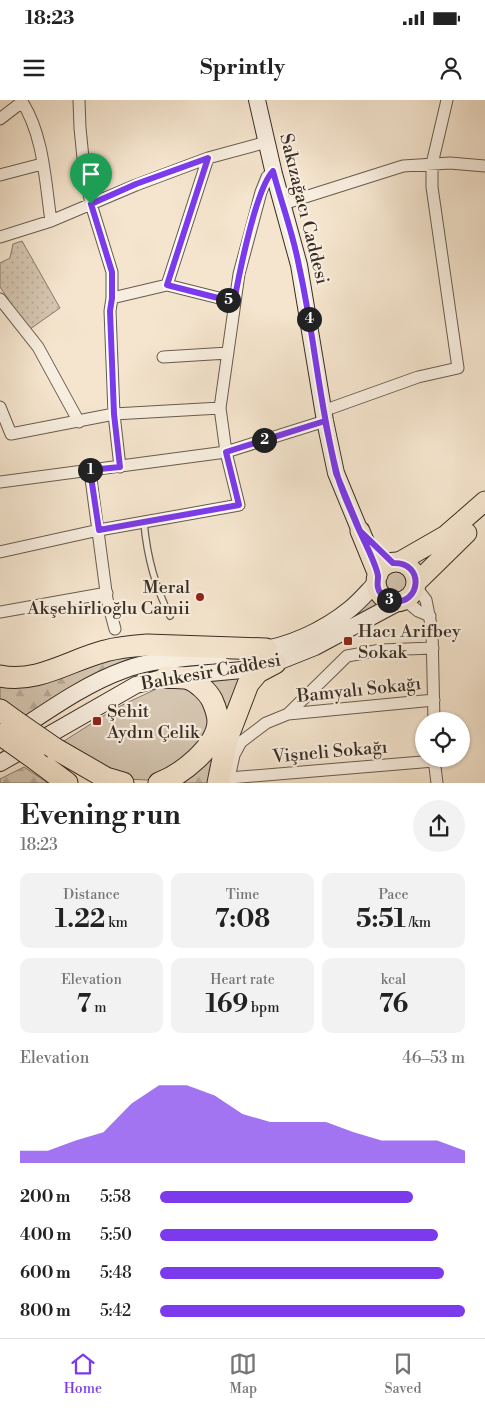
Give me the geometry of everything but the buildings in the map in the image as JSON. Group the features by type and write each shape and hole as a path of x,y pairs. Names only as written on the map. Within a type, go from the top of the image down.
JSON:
{"highway":[{"path":"0,676 25,678 106,650 130,646 147,645 271,656"},
{"path":"224,781 226,739 248,684 271,656"},
{"path":"160,783 180,773 193,762 212,740 218,722 216,709 210,695 200,686 189,679 166,677"},
{"path":"5,722 106,778 123,783"},
{"path":"5,722 35,759 67,783"},
{"path":"54,748 99,783"}],"main road":[{"name":"Sakızağacı Caddesi","path":"257,100 273,171 299,265 324,416 336,473 360,531"},
{"path":"377,578 382,569 446,535 485,501"},
{"name":"Balıkesir Caddesi","path":"0,742 77,693 125,670 156,663 271,656 315,647 409,593 444,554 485,516"},
{"path":"360,531 396,563 410,568 414,573 409,593 386,599 378,588 377,578 360,531"},
{"name":"Balıkesir Caddesi","path":"0,763 124,691 144,683 166,677 253,669 271,656 337,619 352,608 377,578"}],"street":[{"path":"79,100 83,158 91,204 112,272 110,311 114,414 120,467"},
{"path":"0,482 226,452 324,416 418,377 458,368 432,187 432,164 447,100"},
{"path":"0,119 21,101 29,112 36,132 51,221"},
{"path":"0,237 51,221 136,184 208,158 266,142"},
{"path":"167,285 208,158"},
{"path":"283,204 403,166 450,163 485,166"},
{"path":"0,175 42,164"},
{"path":"0,552 99,530 239,505 226,452 220,408 239,274 261,192 267,177 273,171"},
{"path":"112,298 167,285 234,302"},
{"path":"0,299 38,348 79,422"},
{"path":"163,357 228,353"},
{"path":"0,407 11,434 114,414 220,408"},
{"path":"90,470 107,593 115,629"},
{"path":"0,612 107,593"},
{"path":"409,593 418,611 430,616"},
{"path":"409,593 426,600 430,616 433,648 434,712"},
{"path":"224,781 241,742 266,723 288,714 347,656 381,650 433,648"},
{"name":"Bamyalı Sokağı","path":"288,714 434,700"},
{"name":"Vişneli Sokağı","path":"224,781 415,762"},
{"path":"435,767 438,783"}],"lane":[{"path":"144,523 147,551 152,570 160,597 170,616"}],"green space":[{"path":"22,241 60,308 30,329 0,287 0,263 10,258 13,244"},
{"path":"397,570 405,573 408,581 405,589 397,592 389,589 386,581 389,573"},
{"path":"372,592 381,603 347,620"},
{"path":"167,655 125,664 124,661 77,684 26,716 0,699 0,685 105,657"},
{"path":"242,678 227,716 205,682"},
{"path":"178,684 200,695 211,718 205,738 166,774 147,780 125,779 85,759 64,741 116,708 156,689"},
{"path":"214,746 210,783 176,783"},
{"path":"24,767 48,783 0,783 0,779"}],"place":[{"name":"Meral Akşehirlioğlu Camii","path":"200,597"},
{"name":"Hacı Ari̇fbey Sokak","path":"348,641"},
{"name":"Şehit Aydın Çelik","path":"97,721"}],"route":[{"path":"91,204 112,272 110,311 114,414 120,467 90,470 99,530 239,505 226,452 325,421 336,473 360,531 393,563 400,562 405,564 414,573 416,587 410,596 399,602 386,599 381,594 377,582 378,575 336,473 323,411 299,265 273,171 267,177 261,192 239,274 234,302 167,285 208,158 136,184 91,204"}]}
